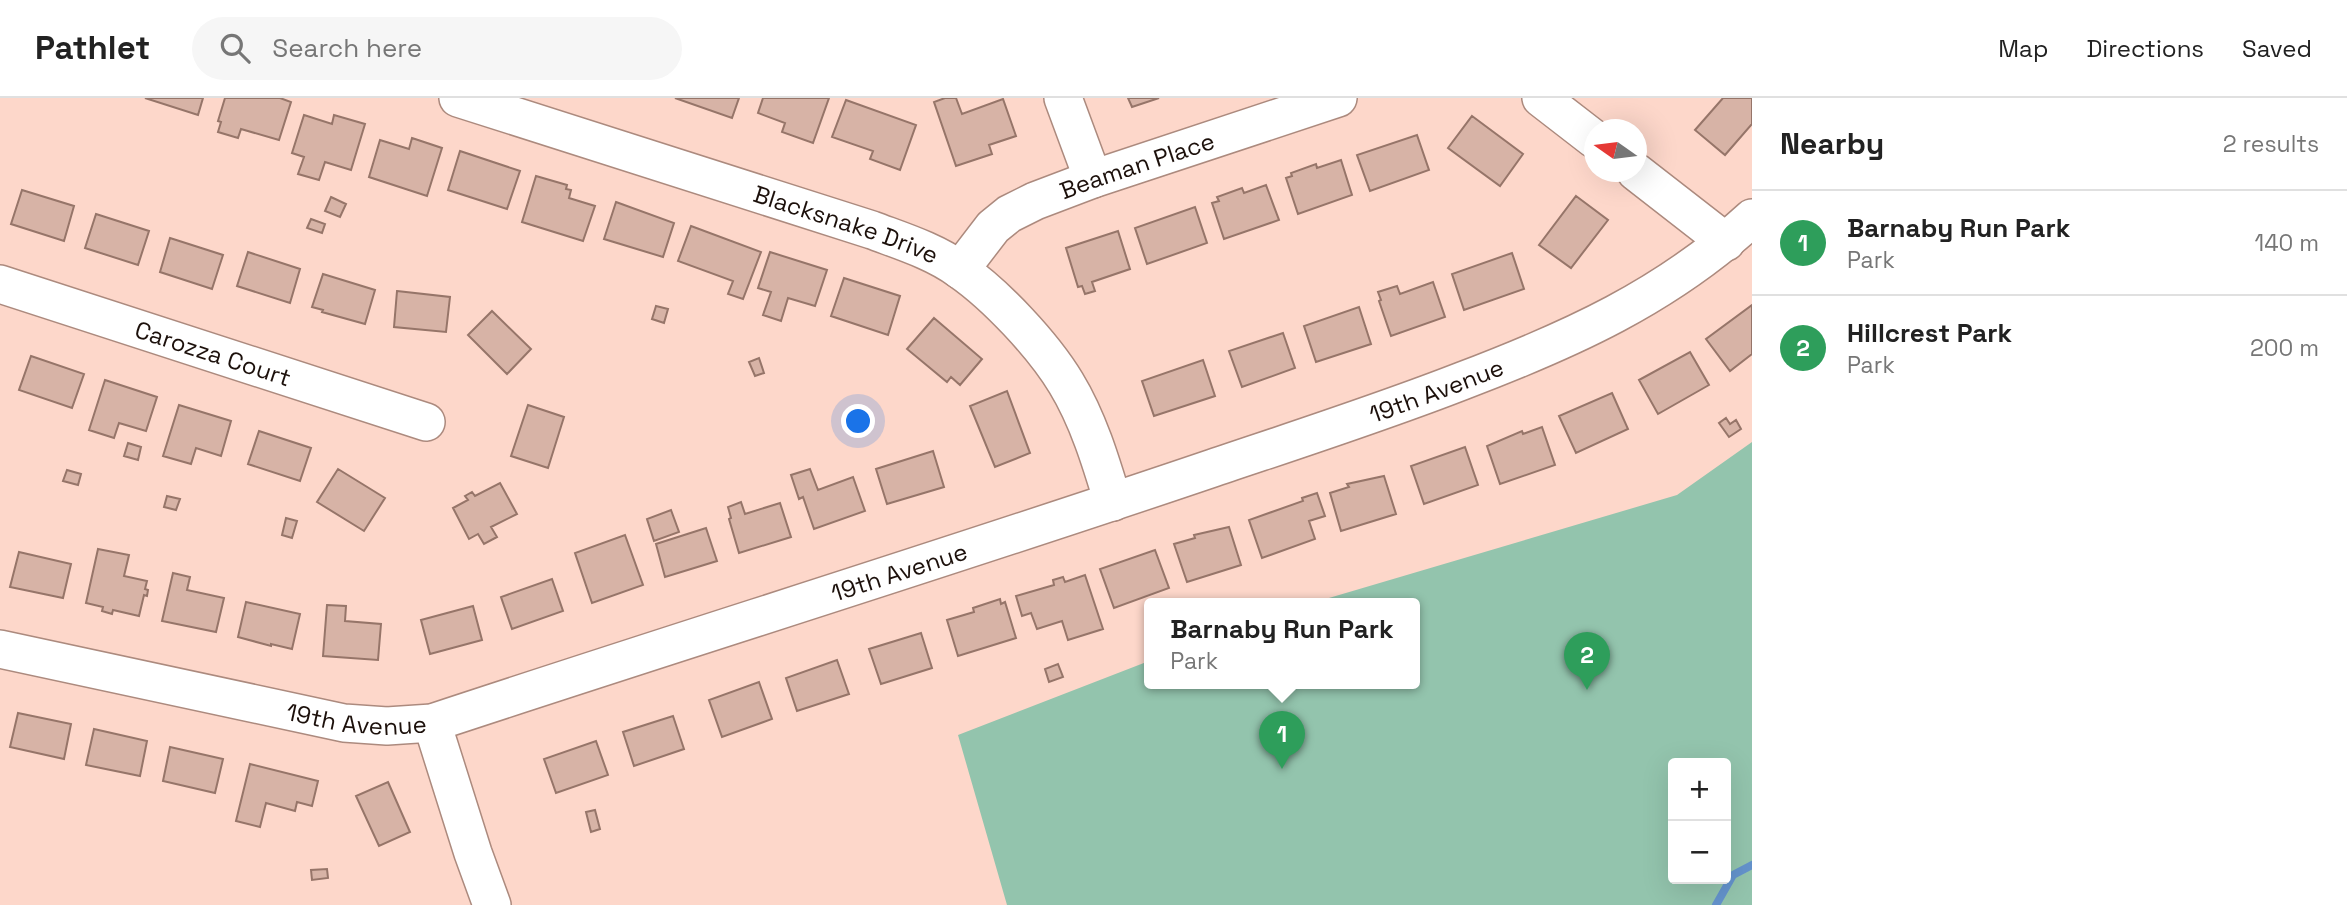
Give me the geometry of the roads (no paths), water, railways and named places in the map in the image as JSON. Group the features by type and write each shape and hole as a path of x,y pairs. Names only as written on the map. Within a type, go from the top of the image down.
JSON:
{"street":[{"name":"Blacksnake Drive","path":"458,98 872,230 930,253 960,270 1026,332 1066,383 1100,457 1113,502"},
{"path":"1063,98 1093,179"},
{"name":"Beaman Place","path":"960,270 978,243 1009,214 1035,201 1093,179 1338,98"},
{"path":"1541,98 1584,131"},
{"path":"1647,178 1739,230"},
{"name":"19th Avenue","path":"0,649 344,723 387,726 432,723 1113,502 1414,400 1532,355 1627,310 1684,274 1739,230"},
{"name":"Carozza Court","path":"0,284 426,422"},
{"path":"432,723 492,905"}],"waterway":[{"path":"1716,905 1733,875 1752,865"}],"place":[{"name":"Hillcrest Park","path":"1587,690"},
{"name":"Barnaby Run Park","path":"1282,769"}]}
